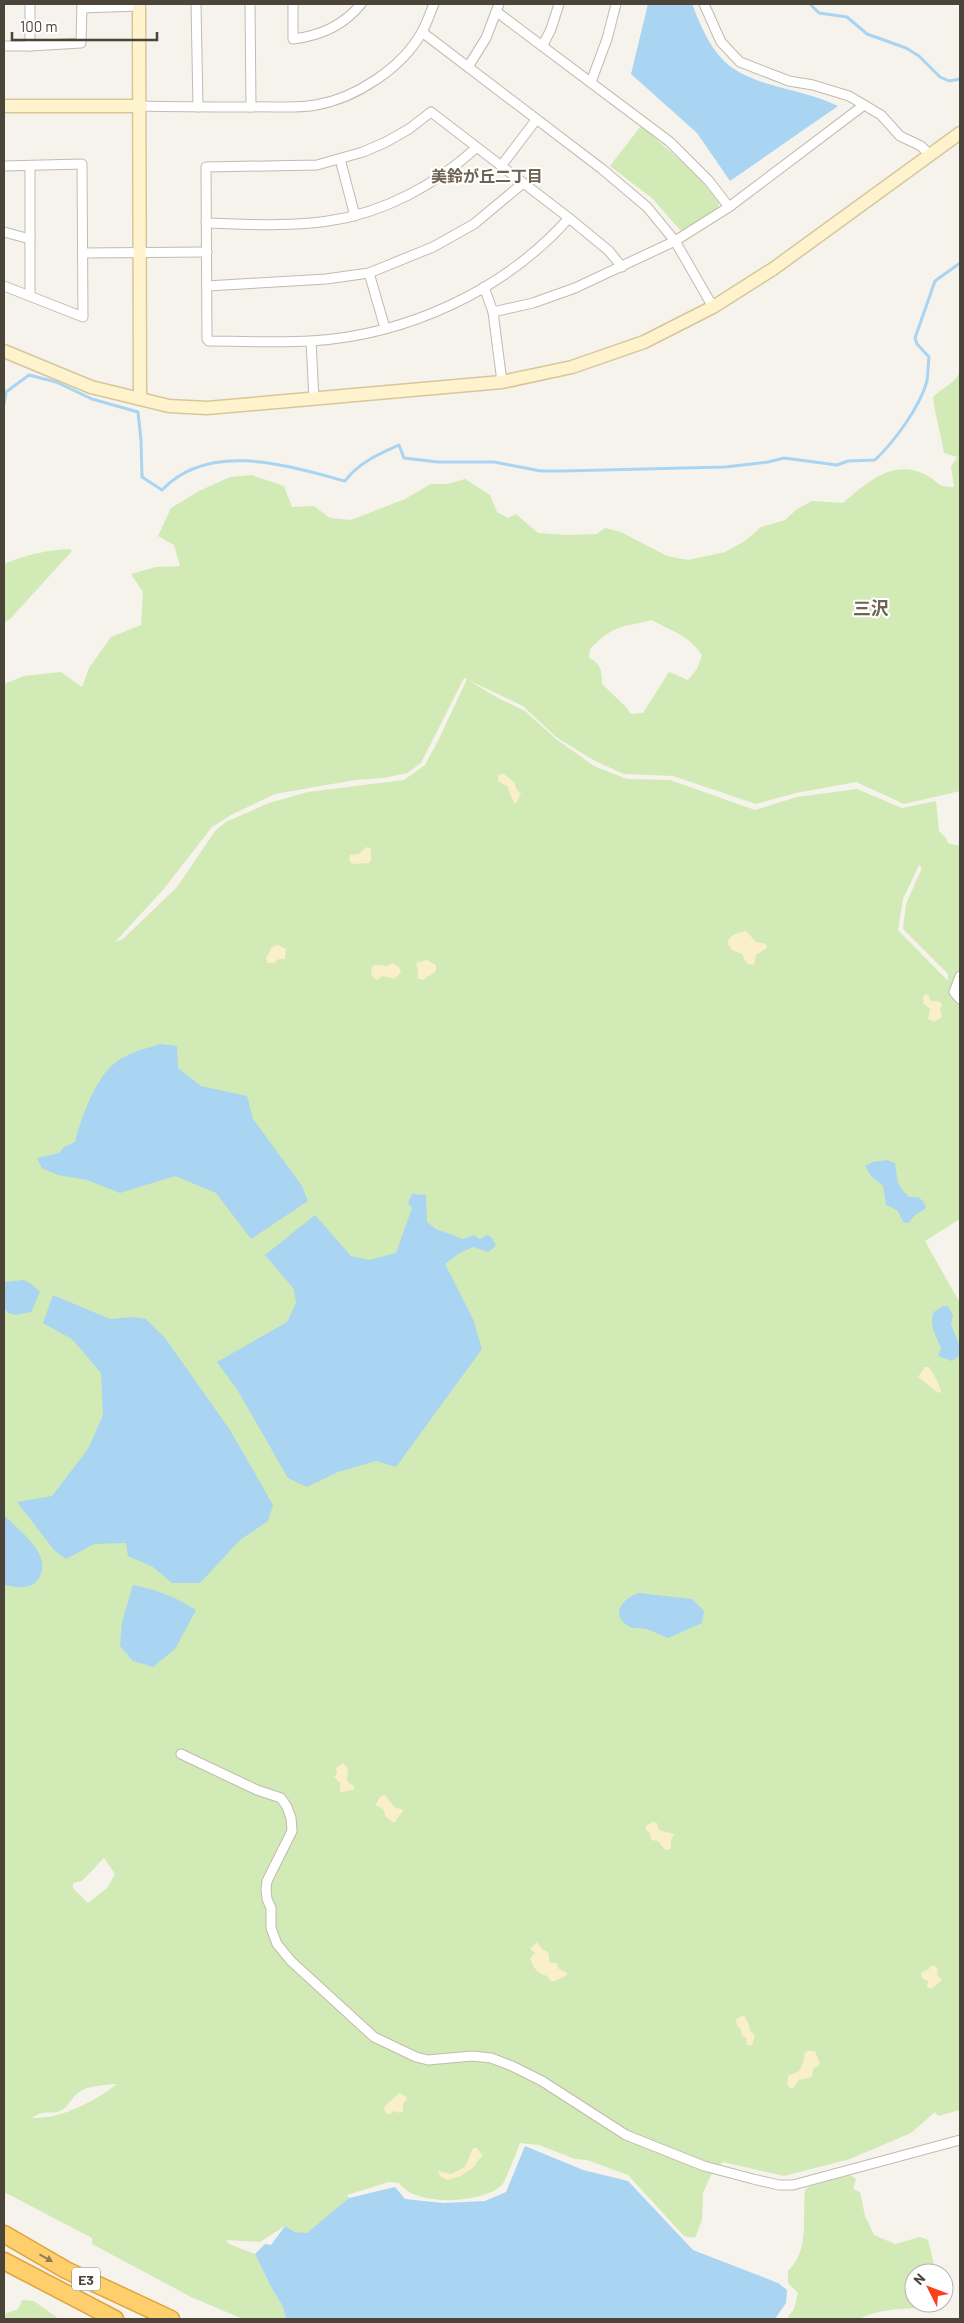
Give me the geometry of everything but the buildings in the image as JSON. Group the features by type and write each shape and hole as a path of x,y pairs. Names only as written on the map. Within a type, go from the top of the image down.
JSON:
{"highway":[{"name":"E3","path":"4,2234 66,2270 171,2319"},
{"name":"E3","path":"4,2261 115,2319"}],"street":[{"path":"30,4 30,46"},
{"path":"196,4 198,107"},
{"path":"250,4 251,107"},
{"path":"293,4 293,39 307,38 333,27 351,16 361,4"},
{"path":"4,106 251,107 316,105 350,94 383,74 402,56 422,32 434,4"},
{"path":"543,46 559,4"},
{"path":"591,82 607,39 616,4"},
{"path":"704,4 721,42 740,62 788,81 849,96 881,115 900,136 921,146 929,154"},
{"path":"4,46 81,43 82,6 140,5 140,399"},
{"path":"468,67 486,38 498,8 543,46 683,154 709,180 730,207"},
{"path":"422,32 602,169 647,207 675,241 713,308"},
{"path":"494,312 533,303 575,288 675,241 730,207 864,105"},
{"path":"568,218 540,248 510,271 446,307 410,321 385,328 311,341 209,341 206,167 317,165 340,159 386,142 431,112 568,218 609,251 622,267"},
{"path":"501,166 536,120"},
{"path":"4,352 91,386 169,406 207,408 502,382 572,367 644,342 713,308 773,269 960,133"},
{"path":"206,223 286,224 327,221 355,216 400,200 454,168 476,148"},
{"path":"340,159 355,216"},
{"path":"4,166 82,164 83,317 4,286"},
{"path":"30,166 30,295"},
{"path":"207,286 290,282 370,273 433,247 474,224 522,184"},
{"path":"4,232 30,239"},
{"path":"84,253 207,252"},
{"path":"370,273 385,328"},
{"path":"484,287 494,312 502,382"},
{"path":"311,341 314,400"},
{"path":"960,976 954,992 960,999"},
{"path":"181,1754 258,1790 281,1798 287,1806 291,1818 292,1831 267,1881 266,1889 267,1899 271,1908 271,1928 277,1944 291,1961 318,1987 374,2037 386,2044 428,2060 472,2056 491,2058 542,2081 626,2135 704,2166 779,2185 810,2182 960,2140"}],"green space":[{"path":"641,126 697,175 719,203 718,208 683,231 679,229 652,198 610,166"},
{"path":"960,372 960,791 904,804 856,782 796,793 756,804 673,776 624,774 595,761 556,737 523,706 468,680 496,697 525,711 556,739 594,766 627,779 670,780 755,810 797,797 857,789 902,808 936,801 939,831 948,843 960,846 960,1219 925,1241 960,1303 960,2110 938,2116 935,2112 911,2133 850,2159 784,2176 723,2162 712,2173 703,2193 702,2220 695,2238 684,2236 628,2175 587,2160 575,2159 539,2145 520,2143 502,2185 480,2196 465,2199 433,2199 407,2191 399,2183 389,2182 347,2195 349,2198 307,2234 295,2232 285,2226 260,2242 226,2240 229,2244 255,2254 283,2307 286,2319 243,2319 191,2297 92,2244 92,2238 4,2192 4,684 24,676 61,672 82,687 89,668 111,637 141,625 143,592 131,574 156,567 180,566 174,545 158,536 171,508 199,491 230,477 252,475 284,486 292,507 314,506 330,518 351,520 405,499 431,484 447,484 465,479 490,495 497,512 508,518 516,514 538,533 566,535 597,534 605,528 621,532 667,556 688,560 725,552 745,541 761,527 785,520 797,509 812,501 843,503 871,481 892,471 902,469 914,471 926,475 940,485 954,487 951,467 957,457 944,453 933,397","holes":["652,620 691,642 702,655 697,669 688,680 669,672 643,713 631,714 602,684 600,668 596,662 589,658 590,649 612,631","464,678 467,679 425,765 404,780 308,792 269,803 226,822 215,831 177,887 123,939 115,942 163,890 212,827 231,815 275,794 355,780 384,778 407,773 421,763","919,865 922,868 906,904 903,929 948,974 948,981 898,930 903,899","104,1858 115,1874 107,1888 88,1903 73,1888 73,1883 82,1881","117,2084 77,2108 54,2116 32,2118 41,2113 62,2110 82,2090"]},
{"path":"70,549 72,551 10,619 4,622 4,564 53,550"},
{"path":"850,2175 856,2179 853,2189 860,2192 865,2216 874,2235 895,2244 920,2237 928,2240 934,2263 904,2263 904,2309 881,2311 859,2319 790,2319 788,2317 794,2309 798,2293 788,2283 788,2271 800,2253 804,2233 805,2190 810,2186"},
{"path":"22,2300 34,2301 59,2319 4,2319 4,2314 18,2309"}],"sand":[{"path":"504,774 514,782 517,790 521,793 517,802 514,803 507,786 498,781 498,775"},
{"path":"366,847 371,849 371,860 369,863 352,864 349,859 350,855 359,854"},
{"path":"746,931 756,942 766,944 767,948 756,955 754,965 747,964 742,954 732,950 728,944 732,936"},
{"path":"278,945 286,949 285,959 268,963 266,958 272,947"},
{"path":"427,960 436,965 436,971 423,980 417,978 416,964"},
{"path":"393,963 399,967 401,972 395,979 382,976 377,980 371,975 372,967 375,965 387,966"},
{"path":"925,994 928,995 931,1001 938,1001 942,1004 940,1010 942,1017 934,1022 928,1019 930,1009 923,1003"},
{"path":"925,1367 929,1367 941,1392 938,1393 918,1377"},
{"path":"343,1763 348,1768 347,1781 355,1787 353,1790 340,1792 340,1783 334,1777 337,1773 336,1768"},
{"path":"385,1795 395,1808 402,1809 403,1811 394,1823 386,1817 383,1809 375,1805 381,1796"},
{"path":"653,1822 657,1823 659,1830 674,1834 671,1840 671,1848 668,1850 664,1849 658,1841 651,1840 646,1826"},
{"path":"537,1942 542,1949 548,1952 550,1963 556,1963 559,1969 567,1973 566,1976 551,1981 547,1976 536,1970 530,1958 535,1953 530,1949"},
{"path":"930,1966 935,1966 938,1969 937,1974 942,1980 931,1989 927,1987 928,1981 923,1979 921,1975"},
{"path":"744,2015 750,2031 755,2035 752,2045 747,2045 746,2037 742,2036 741,2029 737,2026 736,2019"},
{"path":"815,2051 820,2064 813,2069 812,2077 799,2080 793,2088 790,2088 787,2084 788,2076 799,2071 805,2052"},
{"path":"399,2093 407,2099 403,2104 403,2111 400,2113 394,2111 386,2114 384,2107"},
{"path":"473,2148 477,2148 483,2156 477,2161 475,2166 461,2176 447,2180 440,2176 438,2171 451,2174 465,2167"}],"water":[{"path":"648,4 692,4 713,48 724,61 736,70 763,82 810,95 838,106 730,181 697,133 631,74"},
{"path":"160,1044 177,1046 178,1068 201,1086 247,1096 253,1119 302,1186 308,1201 251,1239 216,1193 175,1176 120,1193 87,1180 58,1175 42,1168 37,1158 59,1153 64,1147 75,1142 92,1094 106,1072 124,1057"},
{"path":"887,1160 895,1163 898,1182 901,1188 909,1197 918,1197 924,1202 926,1208 914,1216 909,1223 904,1223 897,1210 886,1205 883,1186 871,1176 865,1166 873,1162"},
{"path":"412,1194 426,1195 427,1222 436,1229 463,1239 474,1235 480,1239 487,1235 491,1237 496,1245 489,1252 473,1247 458,1254 445,1264 473,1319 482,1349 396,1467 376,1461 338,1472 307,1487 288,1478 238,1391 217,1362 287,1322 296,1303 294,1289 265,1255 315,1215 351,1256 369,1260 396,1253 412,1208 408,1203"},
{"path":"24,1280 40,1292 31,1312 16,1315 10,1314 4,1309 4,1282"},
{"path":"53,1295 110,1319 132,1317 146,1319 165,1338 230,1430 273,1505 268,1521 240,1540 200,1583 172,1583 153,1567 128,1556 126,1543 94,1544 66,1559 54,1550 17,1502 52,1496 88,1449 103,1415 101,1373 72,1339 43,1323"},
{"path":"943,1306 948,1306 953,1315 951,1324 960,1347 959,1356 952,1361 938,1356 941,1348 932,1322 934,1312"},
{"path":"4,1515 32,1544 42,1560 39,1578 32,1585 19,1587 4,1585"},
{"path":"133,1585 166,1595 196,1610 175,1649 153,1667 133,1661 120,1646 122,1622"},
{"path":"639,1593 692,1599 704,1611 702,1623 668,1638 646,1629 630,1627 620,1618 620,1608 627,1599"},
{"path":"525,2146 583,2170 628,2181 693,2250 778,2283 787,2290 786,2303 775,2319 286,2319 283,2307 255,2254 265,2244 271,2245 285,2226 295,2232 307,2233 349,2198 395,2187 405,2199 443,2203 485,2201 506,2192"}],"waterway":[{"path":"810,4 819,13 847,17 867,34 906,48 919,56 940,77 949,81 960,79"},
{"path":"4,404 6,392 29,375 56,382 92,399 138,412 142,477 162,490 181,475 203,465 226,461 275,464 345,481 363,464 399,445 404,458 438,462 494,462 541,471 725,467 768,462 784,458 837,465 848,461 875,460 906,424 924,391 927,381 929,357 917,344 915,338 935,281 960,263"}],"district":[{"name":"美鈴が丘二丁目","path":"487,175"},
{"name":"三沢","path":"871,608"}]}
